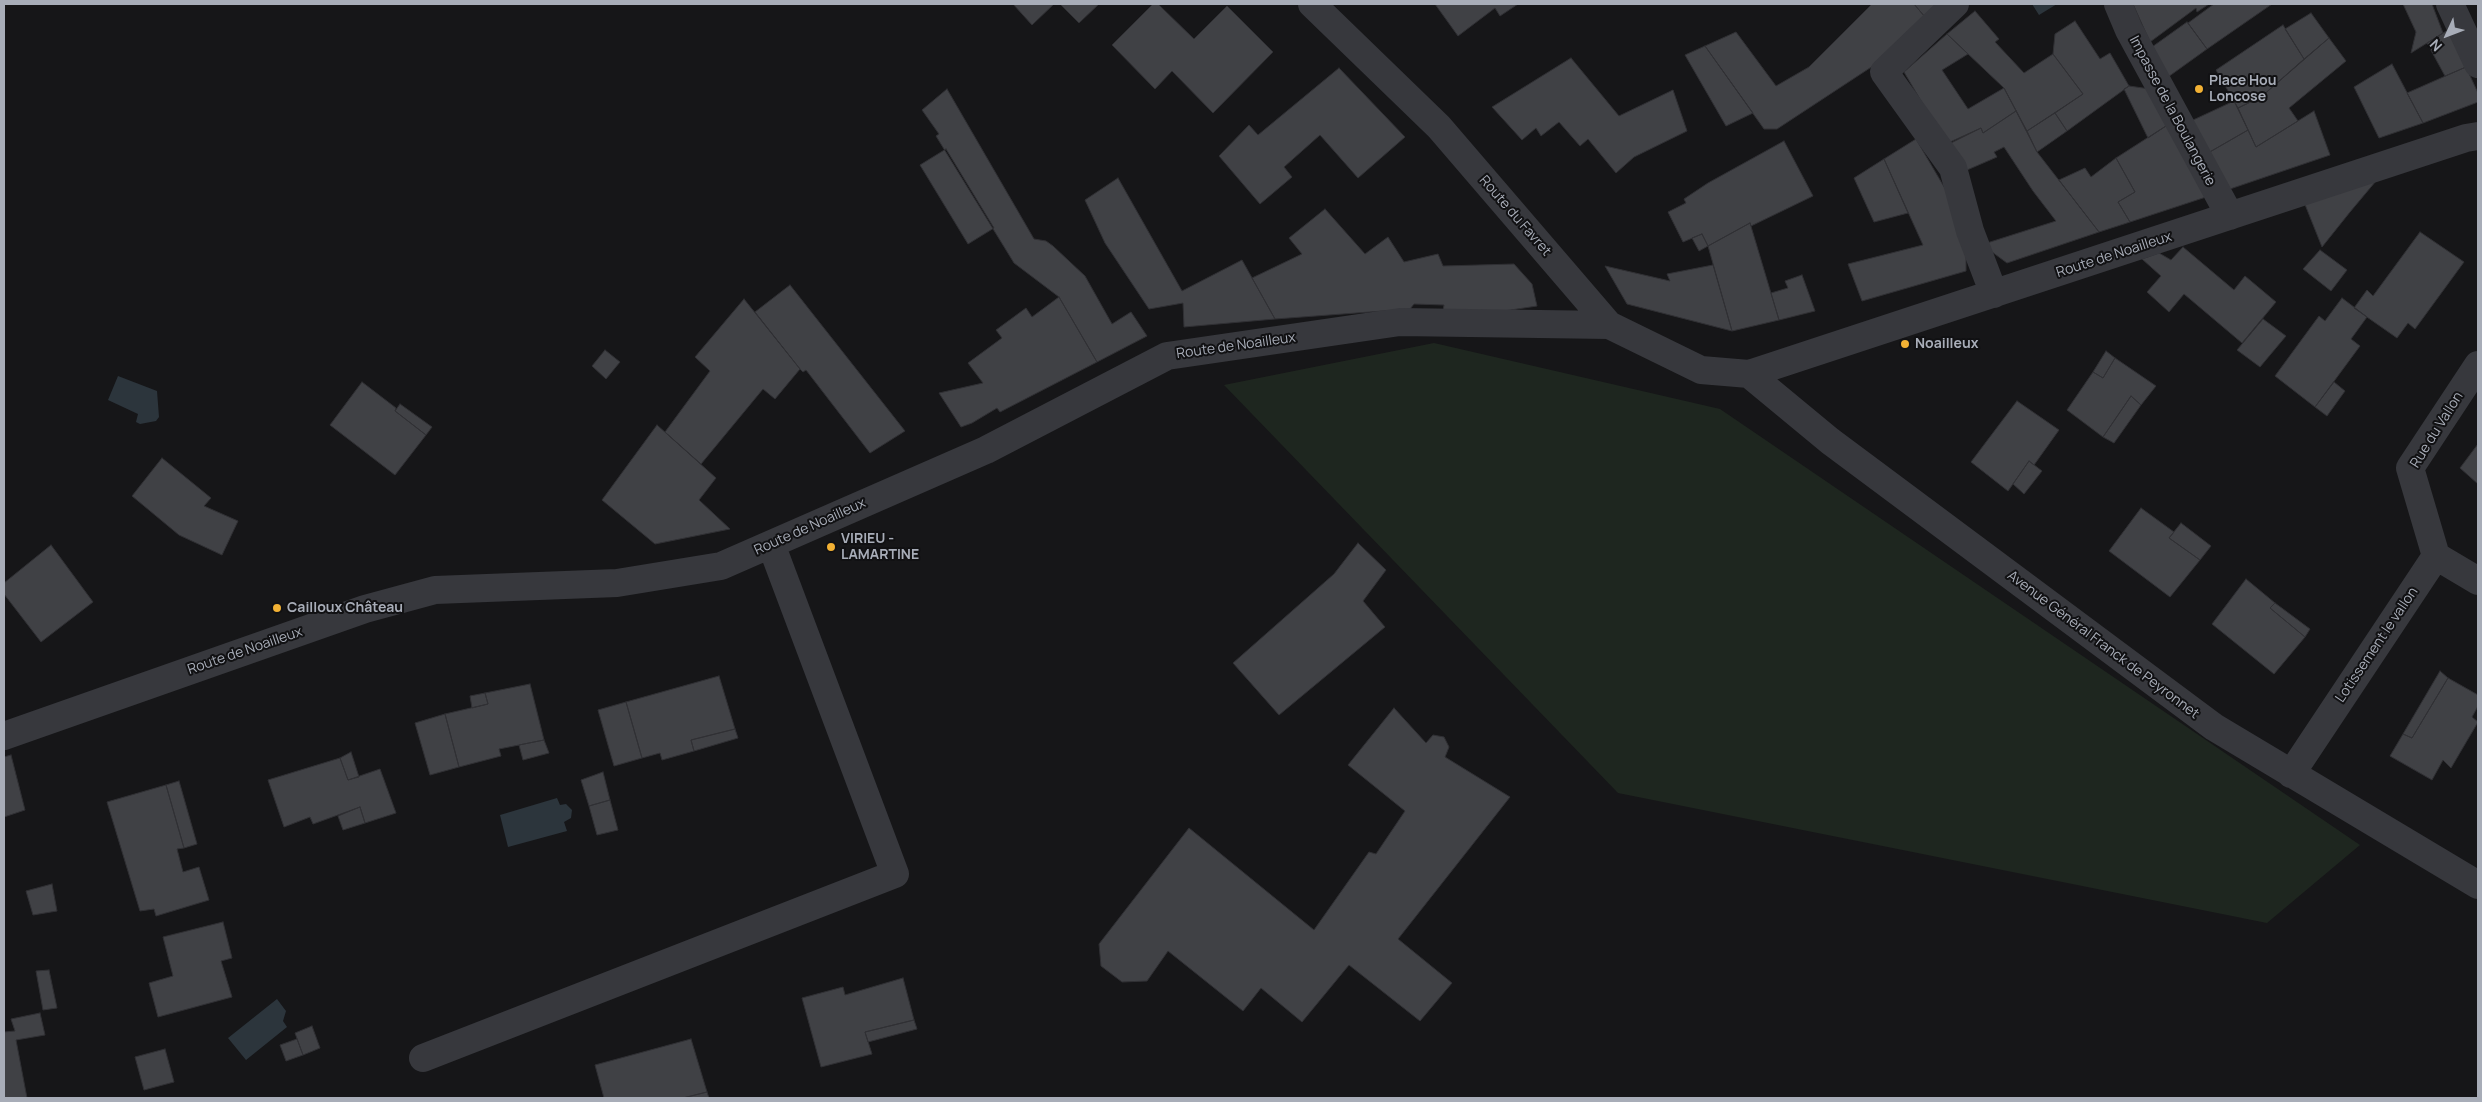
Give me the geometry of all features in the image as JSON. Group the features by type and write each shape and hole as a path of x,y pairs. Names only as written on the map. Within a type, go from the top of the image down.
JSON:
{"street":[{"name":"Route du Favret","path":"1312,4 1438,127 1609,325 1701,370 1749,374"},
{"path":"1955,4 1884,72 1953,168 1970,231 1994,294"},
{"name":"Impasse de la Boulangerie","path":"2118,4 2129,30 2230,216"},
{"path":"2450,4 2478,64"},
{"name":"Route de Noailleux","path":"1749,374 2466,138 2478,136"},
{"name":"Route de Noailleux","path":"4,736 365,609 435,590 617,583 721,566 986,450 1167,356 1400,322 1609,325"},
{"name":"Rue du Vallon","path":"2436,556 2410,468 2478,365"},
{"name":"Avenue Général Franck de Peyronnet","path":"1749,374 1830,441 2206,721 2291,774 2478,884"},
{"path":"423,1058 895,874 771,544"},
{"path":"2436,556 2478,581"},
{"name":"Lotissement le vallon","path":"2291,774 2436,556"}],"shaded area":[{"path":"2032,4 2057,4 2039,15"},
{"path":"1434,343 1720,409 2360,845 2267,923 1618,793 1224,385"},
{"path":"118,376 157,391 159,417 156,421 140,424 136,422 138,414 108,400"},
{"path":"557,798 560,805 566,804 572,810 571,818 564,822 567,831 508,847 500,815"},
{"path":"277,999 286,1011 283,1021 287,1027 246,1060 228,1038"}],"building":[{"path":"1013,4 1054,4 1032,25"},
{"path":"1060,4 1099,4 1079,23"},
{"path":"1153,4 1158,4 1194,39 1227,6 1273,52 1213,113 1172,71 1155,89 1112,45"},
{"path":"1435,4 1518,4 1500,16 1495,8 1458,36"},
{"path":"1872,4 1914,4 1925,17 1879,62 1777,129 1764,129 1705,46 1736,32 1776,86 1809,67"},
{"path":"1914,4 1940,4 1925,17"},
{"path":"2133,4 2209,4 2197,12 2196,8 2150,42"},
{"path":"2214,4 2272,4 2207,49 2188,23"},
{"path":"2403,4 2432,4 2443,33 2411,53 2416,32"},
{"path":"1975,11 1999,39 1995,42 2024,73 2053,54 2083,94 2027,131 2004,88 1947,34"},
{"path":"2311,13 2329,38 2304,59 2285,29"},
{"path":"2075,21 2100,59 2110,53 2129,86 2067,131 2055,113 2083,94 2053,54 2055,34"},
{"path":"2187,22 2207,49 2168,77 2152,47"},
{"path":"2283,25 2304,59 2261,97 2238,108 2216,70"},
{"path":"2448,30 2466,67 2445,76 2427,43"},
{"path":"1947,34 1968,54 1942,70 1968,109 2004,88 2016,111 1983,133 1981,128 1947,145 1904,72"},
{"path":"2329,38 2346,61 2289,108 2298,121 2256,147 2238,108 2261,97"},
{"path":"1705,46 1753,113 1726,126 1685,55"},
{"path":"1571,58 1619,116 1673,90 1687,131 1634,157 1616,173 1588,139 1580,146 1559,122 1541,136 1536,128 1522,140 1492,107"},
{"path":"2392,64 2423,123 2379,138 2354,87"},
{"path":"2466,67 2478,93 2478,102 2423,123 2407,93"},
{"path":"1339,68 1405,137 1358,178 1320,135 1284,167 1292,177 1260,204 1219,156 1249,125 1258,135"},
{"path":"2129,86 2150,89 2169,124 2148,138 2124,89"},
{"path":"947,89 1034,239 1046,241 1053,246 1085,276 1112,324 1131,312 1147,336 1097,362 1059,297 1014,263 936,136 939,134 922,110"},
{"path":"2234,101 2248,130 2208,153 2191,121"},
{"path":"2016,111 2037,152 2099,232 2007,263 1988,249 1987,243 2056,221 2033,191 2004,147 1994,152 1997,157 1967,170 1950,142 1981,128 1983,133"},
{"path":"2314,111 2330,155 2227,190 2208,153 2248,130 2256,147"},
{"path":"2055,113 2067,131 2037,152 2027,131"},
{"path":"2169,124 2206,197 2130,222 2118,202 2135,192 2116,158"},
{"path":"1916,139 1957,209 1966,238 1966,271 1862,301 1848,264 1923,245 1884,159"},
{"path":"1784,141 1813,196 1751,226 1750,223 1708,246 1702,234 1683,242 1668,212 1686,203 1684,199 1708,183"},
{"path":"946,149 994,228 968,244 920,165"},
{"path":"2116,158 2135,192 2118,202 2130,222 2099,232 2059,180 2085,168 2091,177"},
{"path":"1884,159 1908,213 1874,222 1854,178"},
{"path":"2381,175 2350,212 2322,247 2304,202"},
{"path":"1118,178 1182,291 1242,260 1275,319 1184,327 1183,303 1149,309 1105,243 1085,200"},
{"path":"1325,209 1365,254 1388,237 1404,262 1438,254 1443,266 1514,264 1532,284 1537,306 1504,311 1443,311 1444,305 1414,304 1410,309 1275,319 1252,278 1302,254 1289,238"},
{"path":"1750,223 1779,320 1732,331 1708,246"},
{"path":"2420,232 2464,262 2415,329 2408,323 2397,338 2354,308 2367,290 2373,296"},
{"path":"1702,234 1708,246 1699,251 1692,238"},
{"path":"2183,247 2234,290 2245,276 2276,302 2242,343 2184,294 2169,312 2147,292 2161,276 2142,259 2159,253 2171,260"},
{"path":"2320,250 2347,270 2331,291 2303,269"},
{"path":"1713,265 1732,331 1627,304 1605,266 1670,281 1667,274"},
{"path":"1802,275 1815,311 1779,320 1771,293 1788,288 1785,281"},
{"path":"790,285 905,431 870,453 806,370 803,372 800,369 755,312"},
{"path":"1059,297 1097,362 1000,412 997,408 972,423 961,427 939,393 983,383 968,363 1002,338 996,330 1026,308 1032,317"},
{"path":"2342,298 2367,317 2351,339 2360,346 2315,407 2275,376 2319,316 2325,321"},
{"path":"744,299 800,369 775,399 763,389 701,464 665,432 710,371 695,357"},
{"path":"2263,319 2286,336 2260,367 2237,350"},
{"path":"605,350 620,362 606,379 592,366"},
{"path":"2106,351 2115,358 2103,378 2093,372"},
{"path":"2115,358 2156,386 2141,405 2131,396 2103,437 2067,410 2093,372 2103,378"},
{"path":"362,382 396,408 395,411 426,435 395,475 330,425"},
{"path":"2334,382 2345,391 2327,416 2315,407"},
{"path":"2131,396 2141,405 2114,443 2103,437"},
{"path":"2017,401 2059,430 2034,465 2029,461 2008,491 1971,462"},
{"path":"400,404 432,427 426,435 395,411"},
{"path":"657,425 716,478 699,500 730,529 655,544 602,500"},
{"path":"2478,444 2478,484 2460,468"},
{"path":"162,458 211,498 204,506 238,521 222,555 179,535 132,496"},
{"path":"2029,461 2042,471 2024,494 2013,484"},
{"path":"2141,508 2174,532 2169,538 2200,560 2170,597 2109,551"},
{"path":"2181,523 2211,546 2200,560 2169,538"},
{"path":"1358,543 1386,570 1363,601 1385,627 1279,715 1233,663 1334,574"},
{"path":"51,545 93,602 41,642 4,594 4,583"},
{"path":"2246,579 2275,603 2270,608 2305,637 2274,674 2212,624"},
{"path":"2275,603 2310,629 2305,637 2270,608"},
{"path":"2440,671 2448,678 2412,738 2403,734"},
{"path":"719,676 735,729 691,740 694,751 662,760 660,753 642,758 626,702"},
{"path":"2448,678 2478,695 2478,706 2472,717 2478,722 2451,768 2443,760 2432,780 2390,756 2403,734 2412,738"},
{"path":"530,684 544,740 499,749 501,756 459,767 445,714 488,704 485,693"},
{"path":"485,693 488,704 472,708 470,696"},
{"path":"626,702 642,758 614,766 598,710"},
{"path":"1394,708 1426,743 1433,735 1444,737 1449,747 1445,757 1510,797 1398,939 1452,983 1420,1021 1349,965 1302,1022 1261,988 1243,1011 1168,951 1147,981 1122,982 1101,966 1099,944 1189,828 1314,930 1369,852 1376,854 1405,811 1348,765"},
{"path":"445,714 459,767 430,775 415,723"},
{"path":"735,729 738,738 694,751 691,740"},
{"path":"544,740 549,753 523,760 519,745"},
{"path":"351,752 359,777 348,780 340,758"},
{"path":"11,755 25,810 4,817 4,757"},
{"path":"340,758 348,780 380,769 396,813 365,823 360,807 313,824 310,817 284,827 268,780"},
{"path":"603,772 610,800 589,806 581,780"},
{"path":"179,781 197,844 184,848 166,785"},
{"path":"166,785 184,848 177,849 183,872 199,867 209,900 156,916 154,909 140,911 107,802"},
{"path":"610,800 618,830 597,835 589,806"},
{"path":"360,807 365,823 343,830 338,816"},
{"path":"52,884 57,911 33,915 26,891"},
{"path":"223,922 232,958 221,961 232,997 158,1017 149,983 173,976 163,937"},
{"path":"49,970 57,1008 43,1010 36,971"},
{"path":"903,978 914,1020 865,1032 872,1054 821,1067 802,998 843,987 845,995"},
{"path":"40,1013 45,1035 16,1040 27,1098 4,1098 4,1032 15,1031 11,1019"},
{"path":"914,1020 917,1029 868,1042 865,1032"},
{"path":"312,1026 320,1048 303,1055 295,1033"},
{"path":"297,1039 303,1055 286,1061 280,1045"},
{"path":"691,1039 707,1092 683,1098 604,1098 595,1065"},
{"path":"165,1049 174,1082 144,1090 135,1057"},
{"path":"707,1092 709,1098 683,1098"}],"place":[{"name":"Place Hou Loncose","path":"2199,89"},
{"name":"Noailleux","path":"1905,344"},
{"name":"VIRIEU - LAMARTINE","path":"831,547"},
{"name":"Cailloux Château","path":"277,608"}]}
